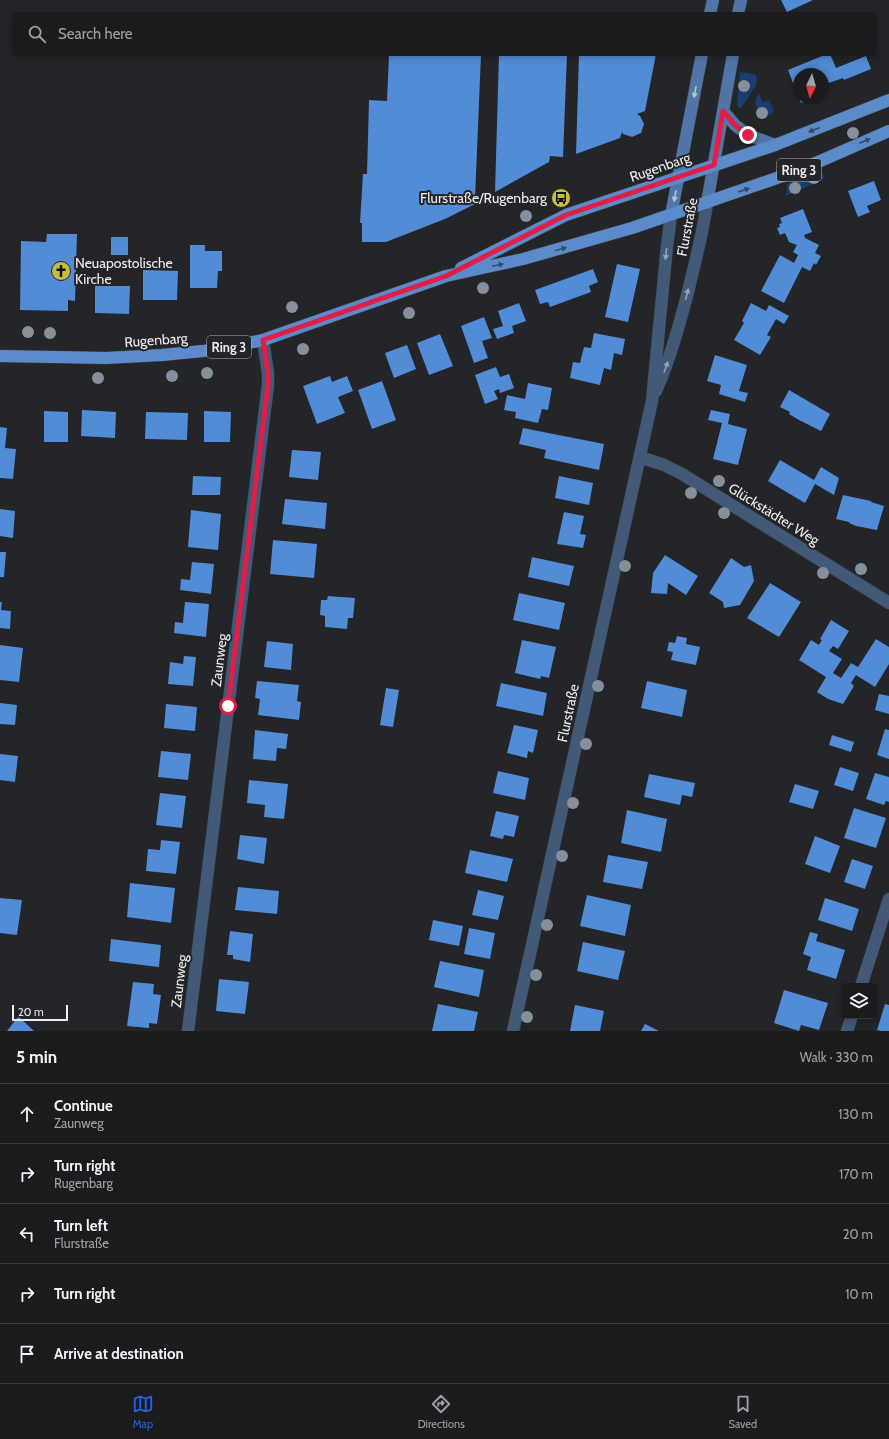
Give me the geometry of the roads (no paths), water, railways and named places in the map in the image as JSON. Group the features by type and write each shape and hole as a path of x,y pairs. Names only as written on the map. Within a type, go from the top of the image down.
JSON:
{"main road":[{"name":"Rugenbarg","path":"446,276 566,215 775,144 889,100"},
{"name":"Rugenbarg","path":"0,356 106,358 162,355 213,350 263,340 446,276 523,259 625,230 671,215 802,169 889,131"}],"street":[{"path":"710,12 713,0"},
{"path":"738,12 741,0"},
{"name":"Flurstraße","path":"513,1031 652,401 671,215 702,56"},
{"name":"Flurstraße","path":"652,401 678,332 703,234 707,202 733,56"},
{"path":"723,111 735,125 748,135 775,144"},
{"name":"Zaunweg","path":"188,1031 268,385 268,373 263,340"},
{"name":"Glückstädter Weg","path":"640,457 664,465 682,474 889,603"},
{"path":"863,983 889,899"},
{"path":"847,1031 851,1019"}],"place":[{"name":"Flurstraße/Rugenbarg","path":"561,198"},
{"name":"Neuapostolische Kirche","path":"61,271"}]}
